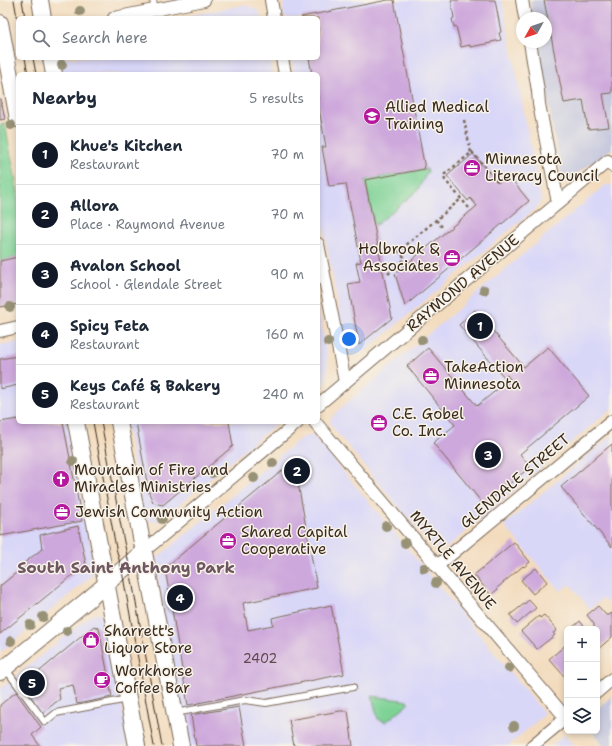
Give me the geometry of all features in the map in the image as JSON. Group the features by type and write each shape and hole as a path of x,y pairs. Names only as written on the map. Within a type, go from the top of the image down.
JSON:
{"main road":[{"path":"40,0 43,16"},
{"path":"0,23 16,109"},
{"path":"51,60 54,72"},
{"path":"76,424 136,746"},
{"path":"120,424 181,746"},
{"path":"3,670 144,551"}],"street":[{"path":"120,16 154,5 204,0"},
{"path":"271,0 274,16"},
{"path":"522,0 525,12"},
{"path":"531,48 539,104 558,203"},
{"path":"282,60 285,72"},
{"name":"RAYMOND AVENUE","path":"320,403 558,203 610,164"},
{"path":"320,254 345,382"},
{"path":"0,331 16,327"},
{"name":"GLENDALE STREET","path":"437,566 612,421"},
{"path":"144,551 296,424"},
{"name":"MYRTLE AVENUE","path":"317,424 564,714"},
{"path":"600,689 612,679"},
{"path":"532,746 564,720"}],"lane":[{"path":"3,670 45,722 56,713 128,699"},
{"path":"175,713 245,700 266,703 352,687"}],"path":[{"path":"464,120 471,153 472,152 496,180 500,180"},
{"path":"468,208 444,177 445,174 471,153"},
{"path":"388,274 404,260 404,257 399,251 461,199"},
{"path":"436,220 444,229"}],"shaded area":[{"path":"285,0 502,0 541,199 539,204 364,352 359,354 354,354 346,346 320,210 320,72 294,72 291,60 320,60 320,16 284,16 283,4"},
{"path":"530,0 612,0 612,149 563,183 538,48 552,48 552,12 532,12"},
{"path":"244,5 259,11 260,16 187,16"},
{"path":"57,60 269,60 272,72 60,72"},
{"path":"605,185 612,185 612,408 445,549 432,547 333,428 330,423 331,419 335,413"},
{"path":"320,316 327,353 328,367 326,381 320,387"},
{"path":"16,342 16,424 68,424 95,571 89,578 0,653 0,345"},
{"path":"126,424 276,424 161,520 156,522 150,521 143,515"},
{"path":"612,435 612,609 603,598 590,609 570,584 560,591 504,525"},
{"path":"307,436 314,436 545,714 508,746 187,746 154,564 157,558 300,439"},
{"path":"100,614 105,618 130,746 0,746 0,689 90,616"},
{"path":"612,696 612,746 604,746 594,734 600,734 600,706"},
{"path":"564,735 574,746 551,746"}],"green space":[{"path":"5,124 16,182 16,257 0,261 0,125"},
{"path":"425,169 428,171 417,191 374,225 365,180"},
{"path":"372,696 408,701 408,704 386,722 378,719"}],"building":[{"path":"394,0 425,169 365,180 392,318 359,345 348,284 360,282 356,263 361,262 346,184 329,186 322,147 326,147 320,114 320,72 312,72 309,60 320,60 320,16 306,16"},
{"path":"451,0 495,0 501,40 470,47 470,45 461,47 456,26 454,27 452,19 454,18"},
{"path":"544,0 611,0 612,93 603,94 609,127 588,129 583,100 564,103 552,41 552,12 546,12"},
{"path":"0,99 5,119 0,120"},
{"path":"473,154 498,183 508,175 529,201 405,306 395,274 477,206 470,198 468,201 447,176"},
{"path":"16,257 16,304 0,307 0,261"},
{"path":"475,310 524,367 548,347 589,396 520,454 530,467 484,505 433,443 455,425 407,366 428,348 477,406 510,379 507,375 504,377 459,325"},
{"path":"16,356 16,385 0,389 0,359"},
{"path":"16,419 16,424 63,424 82,521 0,536 0,422"},
{"path":"136,424 229,424 233,446 163,505 153,502 149,493"},
{"path":"612,444 612,547 561,487"},
{"path":"294,461 317,588 243,603 248,630 273,625 272,618 331,605 344,674 188,705 165,568"},
{"path":"78,526 86,564 0,634 0,586 21,569 19,567 42,549 40,535"},
{"path":"514,542 530,562 497,588 498,589 491,595 474,575"},
{"path":"536,568 547,582 533,594 521,580"},
{"path":"529,600 536,608 517,624 510,615"},
{"path":"598,606 606,615 612,613 612,637 600,647 600,626 594,626 587,615"},
{"path":"544,615 557,630 553,633 555,635 537,649 521,631 539,616 540,618"},
{"path":"580,621 584,626 574,626"},
{"path":"94,626 99,628 112,697 77,704 73,685 58,688 60,699 42,713 23,685"},
{"path":"564,646 564,676 549,659"},
{"path":"16,692 41,727 32,735 40,746 0,746 0,705"},
{"path":"239,707 246,746 196,746 191,715"},
{"path":"340,711 348,711 353,746 294,746 289,720"}],"tram line":[{"path":"14,0 17,16"},
{"path":"22,0 25,16"},
{"path":"25,60 28,72"},
{"path":"33,60 36,72"},
{"path":"93,424 154,746"},
{"path":"101,424 129,564 162,746"}],"place":[{"name":"Allied Medical Training","path":"372,116"},
{"name":"Minnesota Literacy Council","path":"472,168"},
{"name":"Holbrook & Associates","path":"452,258"},
{"name":"Khue's Kitchen","path":"480,326"},
{"name":"TakeAction Minnesota","path":"431,376"},
{"name":"C.E. Gobel Co. Inc.","path":"379,423"},
{"name":"Avalon School","path":"488,455"},
{"name":"Allora","path":"297,471"},
{"name":"Mountain of Fire and Miracles Ministries","path":"61,479"},
{"name":"Jewish Community Action","path":"62,512"},
{"name":"Shared Capital Cooperative","path":"228,541"},
{"name":"Spicy Feta","path":"180,598"},
{"name":"Sharrett's Liquor Store","path":"91,640"},
{"name":"Workhorse Coffee Bar","path":"102,680"},
{"name":"Keys Café & Bakery","path":"32,683"}],"district":[{"name":"South Saint Anthony Park","path":"126,567"}]}
